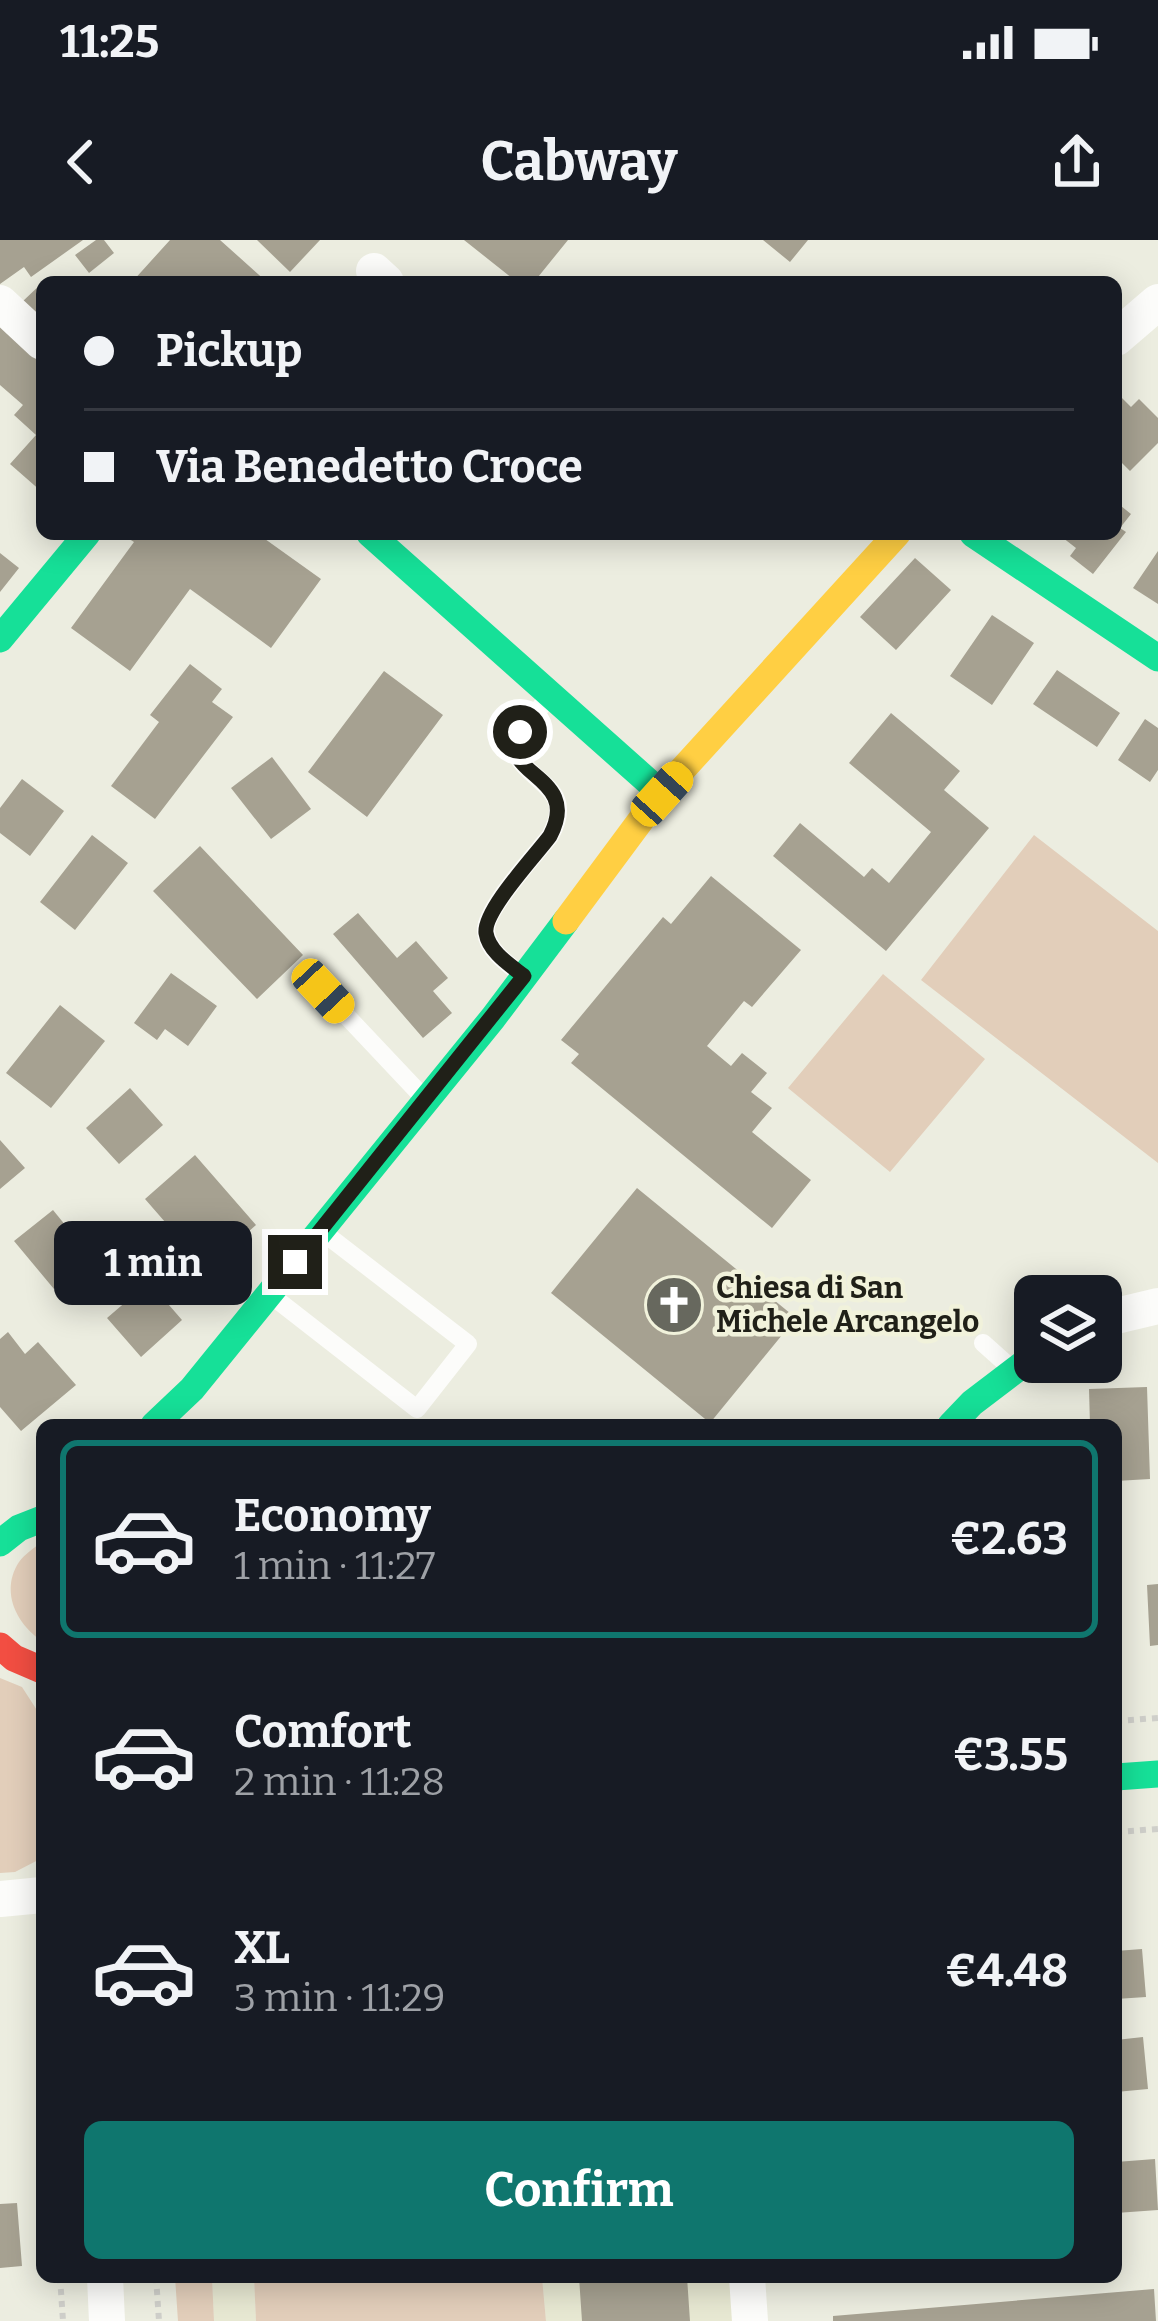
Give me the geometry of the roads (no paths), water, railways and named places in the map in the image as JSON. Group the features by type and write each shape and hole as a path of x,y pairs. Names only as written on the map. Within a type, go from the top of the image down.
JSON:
{"street":[{"path":"1122,333 1158,302"},
{"path":"0,303 36,336"},
{"path":"0,639 82,540"},
{"path":"377,540 662,794"},
{"path":"160,1419 192,1389 426,1100 662,794 891,540"},
{"path":"982,540 1158,658"},
{"path":"1122,1315 1158,1306"},
{"path":"957,1419 1014,1371"},
{"path":"0,1646 36,1673"},
{"path":"1122,1777 1158,1774"},
{"path":"0,1899 36,1896"},
{"path":"105,2283 107,2321"},
{"path":"747,2283 750,2321"}],"lane":[{"path":"524,976 500,958 485,927 491,912 558,822 550,788 516,757 513,748 551,694"},
{"path":"323,991 426,1100"},
{"path":"269,1294 417,1408 468,1344 320,1230"},
{"path":"983,1343 1014,1358"}],"place":[{"name":"Chiesa di San Michele Arcangelo","path":"674,1305"}]}
